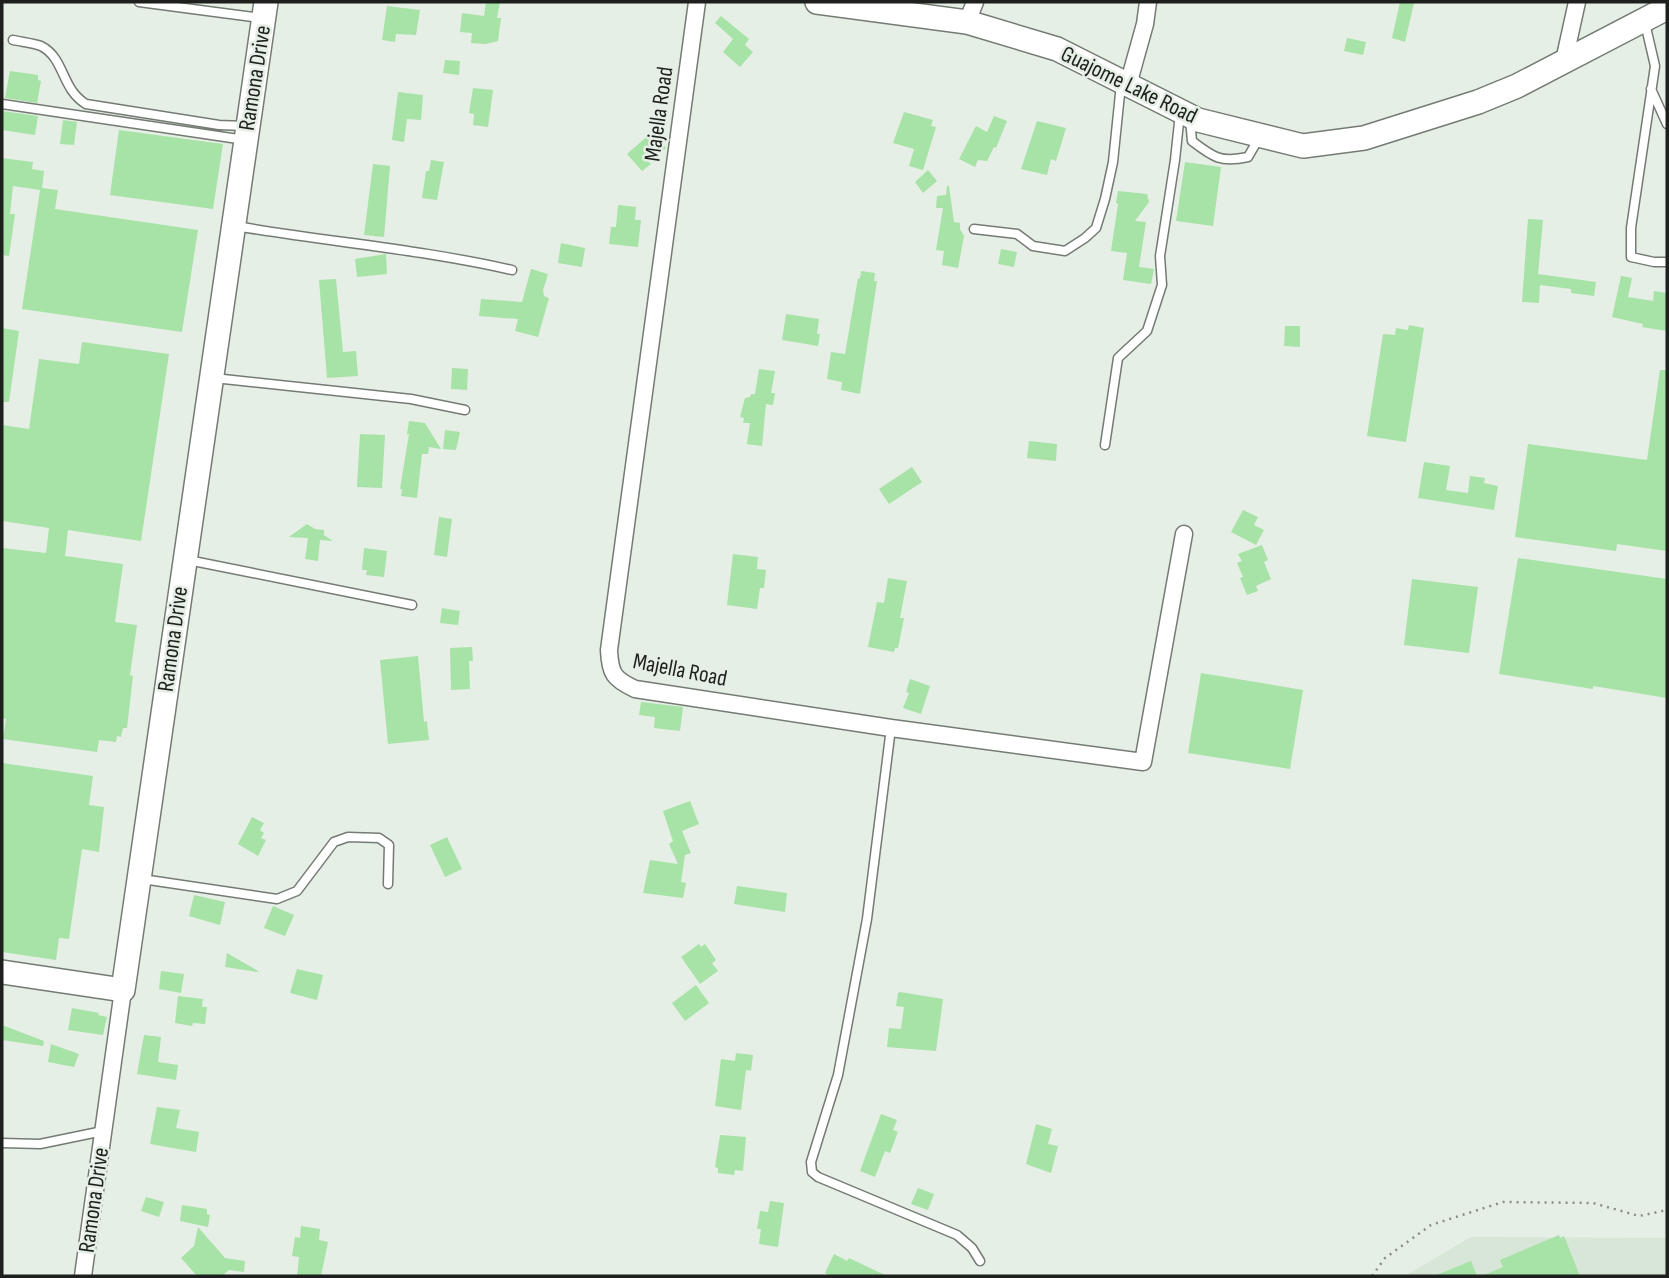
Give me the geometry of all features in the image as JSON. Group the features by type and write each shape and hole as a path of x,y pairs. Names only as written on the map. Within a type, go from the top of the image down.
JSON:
{"street":[{"name":"Majella Road","path":"697,2 611,637 610,667 618,681 635,688 891,728 1143,762 1184,534"},
{"name":"Guajome Lake Road","path":"824,2 971,12 1057,49 1185,113 1303,146 1364,138 1488,98 1517,86 1667,8"},
{"path":"1124,83 1144,27 1148,2"},
{"path":"1564,61 1577,2"},
{"name":"Ramona Drive","path":"83,1276 265,10"},
{"path":"2,972 123,990"}],"lane":[{"path":"139,2 265,10"},
{"path":"1645,20 1655,66 1631,229 1631,257 1667,262"},
{"path":"13,40 40,46 54,55 74,97 86,104 219,124 246,133"},
{"path":"974,229 1017,234 1033,246 1065,251 1086,239 1096,228 1105,198 1124,83"},
{"path":"1651,89 1667,124"},
{"path":"2,104 246,133"},
{"path":"1185,113 1192,141 1214,158 1235,160 1248,157 1260,136"},
{"path":"1105,445 1118,358 1147,331 1162,285 1161,249 1185,113"},
{"path":"233,225 306,238 451,256 512,270"},
{"path":"211,377 411,399 465,410"},
{"path":"185,559 412,605"},
{"path":"891,728 865,932 838,1075 811,1162 812,1172 818,1177 957,1235 972,1248 980,1261"},
{"path":"139,878 277,899 297,891 334,842 348,837 379,838 389,845 388,884"},
{"path":"2,1143 40,1144 103,1131"}],"path":[{"path":"1372,1276 1385,1258 1431,1224 1503,1202 1594,1203 1639,1216 1667,1210"}],"shaded area":[{"path":"1471,1237 1667,1238 1667,1276 1405,1276"}],"building":[{"path":"486,2 500,2 497,18 501,18 498,41 471,43 472,33 460,32 462,13 484,16"},
{"path":"1400,2 1414,3 1405,42 1392,38"},
{"path":"387,6 420,10 416,35 396,34 395,42 382,40"},
{"path":"721,16 749,39 745,45 753,52 740,67 723,52 733,39 715,23"},
{"path":"1347,38 1366,42 1363,55 1344,51"},
{"path":"445,60 460,61 459,75 443,73"},
{"path":"10,71 38,75 38,80 41,81 37,103 5,98"},
{"path":"473,88 493,90 488,127 473,125 474,114 469,113"},
{"path":"398,92 423,95 421,120 407,119 404,142 392,140"},
{"path":"2,111 38,116 35,135 2,130"},
{"path":"904,112 933,120 931,126 936,127 923,170 909,166 914,149 893,143"},
{"path":"994,116 1007,121 996,148 994,147 987,161 978,160 975,167 959,159 976,126 987,132"},
{"path":"63,120 77,122 74,145 60,144"},
{"path":"1037,121 1066,128 1056,161 1051,159 1047,175 1021,169"},
{"path":"119,130 223,144 213,209 110,195"},
{"path":"652,132 666,148 642,171 627,154"},
{"path":"2,158 33,162 32,169 44,171 42,188 58,190 55,209 198,230 182,332 22,309 40,190 13,186 10,214 15,214 9,256 2,255"},
{"path":"431,160 444,162 437,200 422,198 426,171 429,171"},
{"path":"1185,162 1221,167 1213,226 1176,221"},
{"path":"373,164 390,166 384,237 364,235"},
{"path":"928,170 937,181 923,193 915,182"},
{"path":"947,186 954,222 960,223 964,236 958,268 942,265 944,251 936,250 943,208 936,208 937,196 946,195"},
{"path":"1118,191 1147,194 1149,202 1135,221 1146,222 1139,267 1154,269 1151,284 1123,280 1127,253 1111,251"},
{"path":"618,205 636,207 635,220 641,220 638,247 609,244 611,227 616,227"},
{"path":"1528,219 1543,220 1538,274 1596,282 1594,296 1571,293 1571,289 1540,285 1539,303 1522,302"},
{"path":"561,243 585,248 582,267 558,263"},
{"path":"1001,249 1017,252 1014,267 998,264"},
{"path":"386,254 387,274 357,277 355,259"},
{"path":"531,269 548,274 543,290 544,296 549,298 538,337 515,331 518,319 479,316 481,299 522,302"},
{"path":"861,271 875,273 874,281 877,281 860,394 841,390 842,382 827,379 831,352 845,354"},
{"path":"1621,276 1632,278 1628,297 1653,301 1654,291 1667,293 1667,331 1642,327 1643,324 1612,317"},
{"path":"336,279 343,352 356,351 358,376 327,378 319,280"},
{"path":"786,314 819,319 818,346 782,340"},
{"path":"1409,325 1424,328 1406,442 1367,436 1383,334 1395,335 1396,328 1408,330"},
{"path":"1285,326 1300,326 1300,347 1284,346"},
{"path":"2,328 19,331 9,402 2,402"},
{"path":"82,342 169,354 141,541 68,530 65,556 123,564 115,622 137,625 130,675 133,676 127,728 123,728 121,737 117,736 116,742 99,740 97,752 3,739 6,719 2,718 2,548 46,553 49,528 2,521 2,425 29,429 39,359 79,364"},
{"path":"452,368 468,369 467,390 451,389"},
{"path":"759,369 775,371 771,393 775,393 773,405 766,404 762,446 747,444 750,423 743,423 744,418 740,417 745,398 755,394"},
{"path":"1660,370 1667,370 1667,551 1617,544 1616,551 1515,537 1528,444 1647,460"},
{"path":"409,421 425,423 441,449 429,447 428,454 422,454 417,498 401,496 400,489"},
{"path":"445,430 460,432 456,450 443,449"},
{"path":"360,434 385,435 382,488 357,487"},
{"path":"1029,441 1057,444 1056,461 1027,458"},
{"path":"1424,462 1450,466 1446,490 1468,493 1470,476 1485,478 1484,483 1498,486 1494,510 1418,498"},
{"path":"912,467 922,482 889,504 879,489"},
{"path":"1243,510 1258,517 1254,525 1264,530 1256,545 1231,532"},
{"path":"439,517 452,519 447,557 434,555"},
{"path":"307,524 324,530 324,535 333,541 320,540 318,561 305,559 308,538 289,537"},
{"path":"1262,545 1268,560 1264,562 1271,579 1256,586 1258,591 1247,595 1240,578 1243,577 1237,563 1242,561 1238,554"},
{"path":"364,548 387,551 384,577 366,575 367,570 362,570"},
{"path":"733,554 758,557 757,569 766,570 757,609 727,605"},
{"path":"1518,558 1667,579 1667,698 1499,674"},
{"path":"888,578 907,581 900,618 904,618 898,648 895,648 894,652 868,647 877,602 884,603"},
{"path":"1412,579 1478,587 1469,653 1404,645"},
{"path":"442,608 460,611 458,625 440,623"},
{"path":"472,647 473,661 469,661 470,689 451,690 450,648"},
{"path":"418,656 424,722 427,721 429,740 388,744 380,660"},
{"path":"1201,673 1303,690 1290,769 1188,753"},
{"path":"910,679 930,686 921,714 903,708 909,693 906,692"},
{"path":"641,702 683,707 680,731 654,728 655,717 639,715"},
{"path":"2,763 93,776 89,805 104,807 99,852 82,849 69,939 59,938 56,960 2,952"},
{"path":"690,801 699,824 682,831 691,853 685,855 681,882 686,883 683,898 643,893 650,860 678,864 669,844 673,841 663,811"},
{"path":"252,817 264,823 260,830 264,833 261,838 266,840 258,856 238,844"},
{"path":"447,837 462,869 445,877 430,845"},
{"path":"737,886 787,893 785,912 734,904"},
{"path":"194,895 225,902 220,925 189,916"},
{"path":"273,906 294,915 285,936 264,928"},
{"path":"699,944 701,947 705,944 716,960 712,963 718,971 700,984 681,957"},
{"path":"227,953 258,971 258,972 225,967"},
{"path":"297,969 323,975 317,1000 290,993"},
{"path":"161,971 184,974 181,993 159,989"},
{"path":"696,985 709,1003 685,1021 672,1003"},
{"path":"900,992 943,999 936,1051 887,1047 889,1028 901,1029 904,1007 896,1006"},
{"path":"178,996 203,999 202,1007 207,1007 205,1024 193,1023 192,1026 175,1023"},
{"path":"72,1008 107,1017 103,1035 68,1030"},
{"path":"2,1025 44,1041 43,1046 2,1040"},
{"path":"144,1035 161,1037 158,1062 178,1065 176,1080 137,1074"},
{"path":"51,1044 79,1054 74,1067 48,1062"},
{"path":"736,1053 753,1055 751,1071 746,1070 741,1110 715,1106 721,1059 735,1061"},
{"path":"157,1107 180,1110 176,1128 199,1132 196,1152 150,1144"},
{"path":"881,1114 897,1120 893,1130 898,1132 890,1153 885,1151 875,1177 860,1171"},
{"path":"1036,1124 1052,1129 1048,1144 1058,1146 1051,1173 1026,1164"},
{"path":"720,1135 746,1137 743,1171 735,1170 734,1175 718,1173 718,1168 715,1167"},
{"path":"918,1188 934,1194 928,1210 911,1204"},
{"path":"146,1197 164,1202 159,1217 141,1211"},
{"path":"770,1201 784,1203 778,1247 759,1244 761,1229 757,1229 760,1211 768,1212"},
{"path":"182,1205 207,1209 207,1214 210,1215 208,1227 180,1221"},
{"path":"301,1226 320,1229 319,1240 328,1242 321,1276 297,1276 299,1257 292,1256 295,1237 300,1238"},
{"path":"198,1227 225,1258 245,1261 244,1272 229,1270 222,1276 197,1276 181,1258 194,1246"},
{"path":"1559,1235 1560,1238 1564,1236 1580,1276 1482,1276 1503,1267 1500,1260"},
{"path":"834,1254 887,1276 831,1276 825,1273"},
{"path":"1471,1261 1477,1276 1434,1276"}]}
